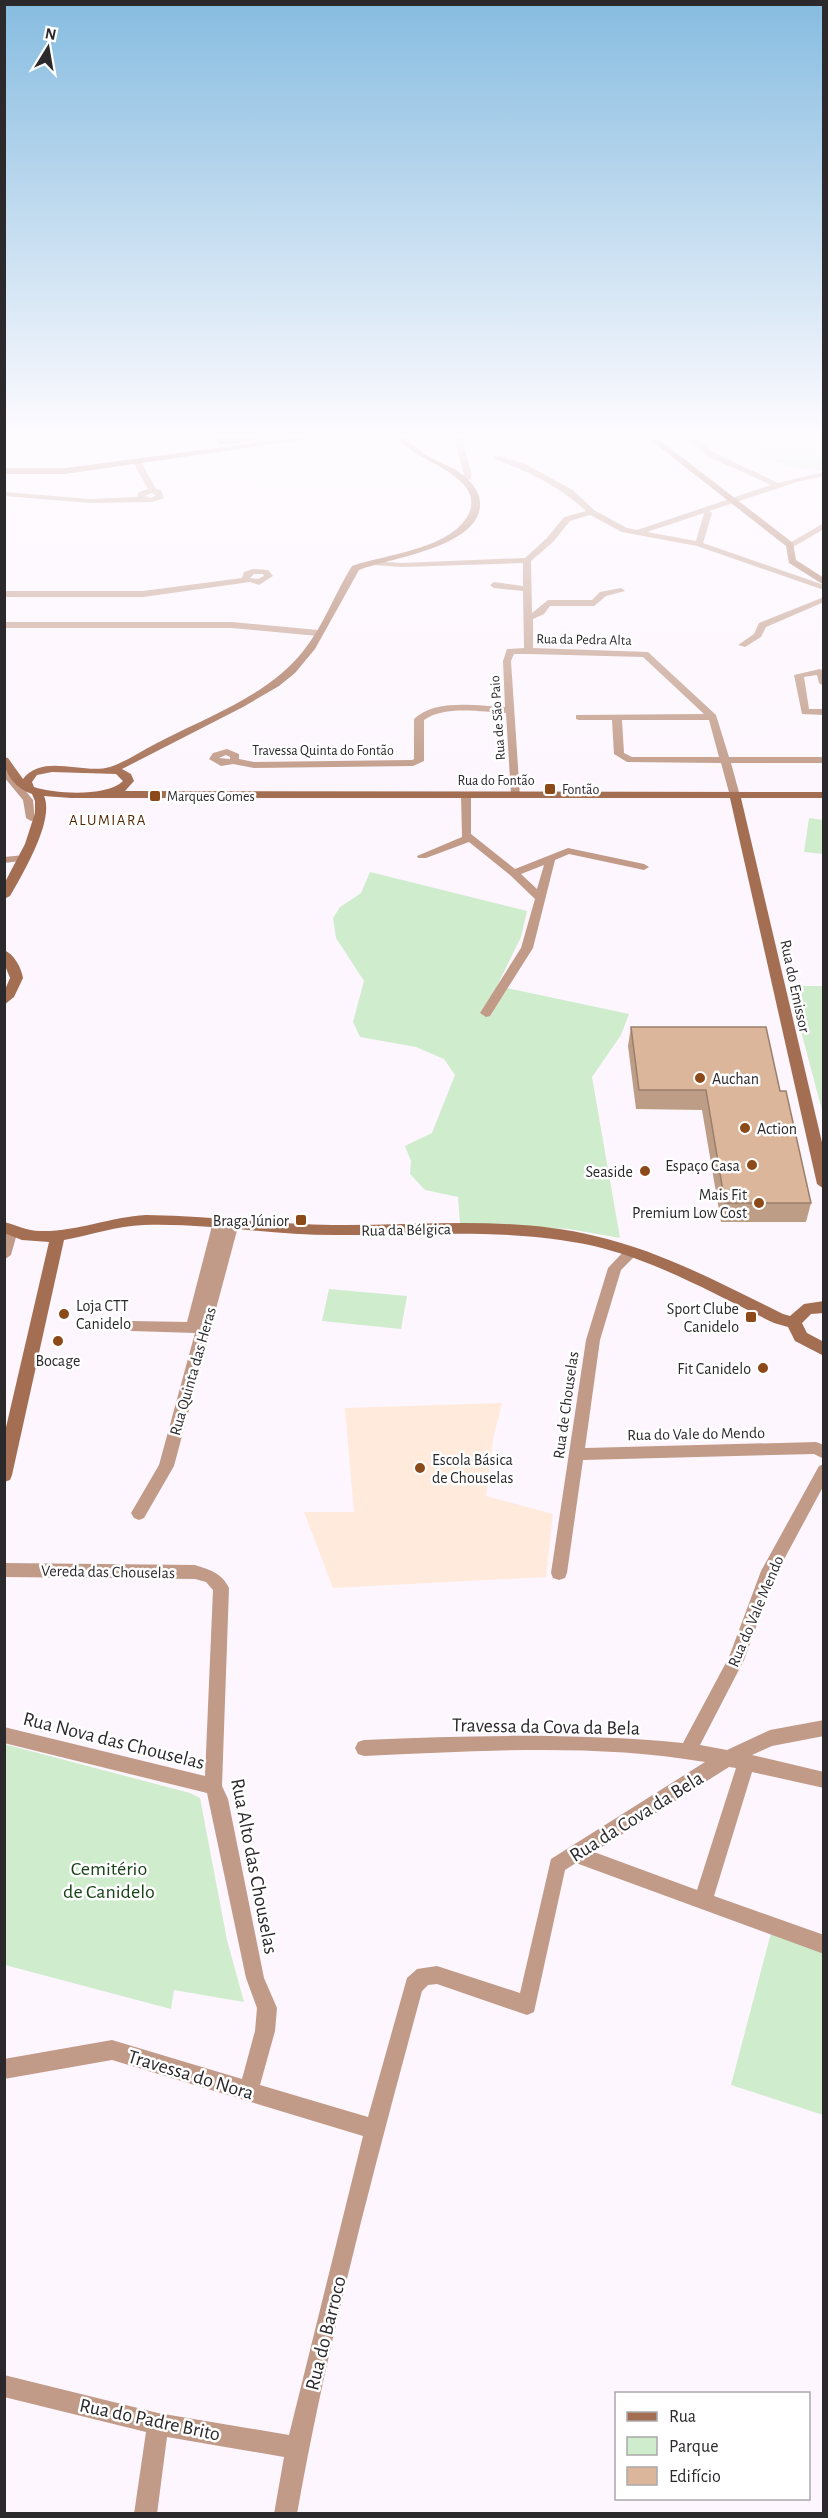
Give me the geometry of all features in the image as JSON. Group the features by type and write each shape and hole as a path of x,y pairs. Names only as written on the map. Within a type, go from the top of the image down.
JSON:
{"main road":[{"path":"7,765 48,769 112,770 141,757 275,684 304,657 352,572 397,556"},
{"path":"791,556 792,561 824,582"},
{"path":"95,794 114,792 128,778 141,757"},
{"path":"4,896 25,858 43,807 41,796 22,785 7,765"},
{"path":"33,791 26,782 28,778 36,772 48,769"},
{"name":"Rua do Fontão","path":"112,770 144,789 169,794"},
{"name":"Rua do Fontão","path":"33,791 68,794 824,795"},
{"path":"43,807 68,794"},
{"name":"Rua do Emissor","path":"735,795 824,1184"},
{"path":"4,954 15,965 17,980 13,990 4,1001"},
{"name":"Rua da Bélgica","path":"8,1229 37,1237 57,1237 123,1221 226,1222 330,1230 471,1228 532,1230 594,1241 680,1270 794,1323 801,1337 824,1350"},
{"path":"4,1475 8,1445 57,1237"},
{"path":"794,1323 801,1312 816,1306 824,1307"}],"street":[{"path":"372,563 402,565 527,560 532,556"},
{"path":"732,556 824,588"},
{"path":"527,560 529,651"},
{"path":"4,594 143,594 182,590 247,578"},
{"path":"494,585 528,589"},
{"path":"528,618 541,612 548,603 594,603 603,594 621,591"},
{"path":"742,645 758,635 762,625 824,599"},
{"path":"4,625 232,625 318,633"},
{"name":"Rua de São Paio","path":"516,795 507,661 510,651 529,651"},
{"name":"Rua da Pedra Alta","path":"529,651 645,654 713,717"},
{"path":"824,682 822,672 800,675 805,712 824,712"},
{"name":"Travessa Quinta do Fontão","path":"234,761 254,765 413,763 419,761 419,719 424,714 440,710 511,710"},
{"path":"579,717 713,717 735,795"},
{"path":"617,718 620,754 630,760 824,760"},
{"path":"7,765 28,800 31,818"},
{"path":"466,795 466,835 514,873 539,897"},
{"path":"422,856 470,838"},
{"path":"514,873 568,852 644,867"},
{"path":"486,1013 527,948 551,857"},
{"path":"4,860 25,858"},
{"name":"Rua Quinta das Heras","path":"132,1326 193,1328 226,1222"},
{"name":"Rua Quinta das Heras","path":"139,1513 166,1466 226,1222"},
{"path":"4,1255 8,1229"},
{"name":"Rua de Chouselas","path":"559,1573 593,1340 615,1268 632,1252"},
{"name":"Rua do Vale do Mendo","path":"576,1454 820,1451"},
{"name":"Rua do Vale Mendo","path":"687,1752 736,1660 767,1576 824,1470"},
{"name":"Vereda das Chouselas","path":"4,1570 195,1572 211,1577"},
{"name":"Rua Alto das Chouselas","path":"211,1577 221,1588 213,1786 219,1799 255,1978 267,2008 265,2031 248,2091"},
{"name":"Rua da Cova da Bela","path":"368,2154 414,1985 424,1976 437,1975 527,2005 557,1865 726,1760 770,1738 824,1728"},
{"name":"Rua Nova das Chouselas","path":"4,1735 213,1786"},
{"name":"Travessa da Cova da Bela","path":"364,1748 509,1742 563,1743 687,1752 824,1780"},
{"path":"703,1901 746,1764"},
{"path":"575,1854 824,1945"},
{"name":"Travessa do Nora","path":"4,2069 112,2050 374,2129"},
{"name":"Rua do Barroco","path":"285,2514 297,2448 368,2154"},
{"name":"Rua do Padre Brito","path":"4,2386 158,2424 297,2448"},
{"path":"145,2514 158,2424"}],"shaded area":[{"name":"Escola Básica de Chouselas","path":"502,1403 493,1439 486,1496 553,1514 546,1577 333,1588 304,1512 354,1512 345,1408"}],"green space":[{"path":"809,818 823,820 823,854 804,852"},
{"path":"370,872 527,911 521,937 497,986 629,1014 621,1035 592,1077 620,1238 569,1229 460,1223 458,1197 425,1190 410,1174 411,1161 405,1146 432,1133 455,1075 444,1059 416,1047 360,1037 353,1022 364,981 336,938 333,918 340,907 361,893"},
{"path":"789,986 823,986 823,1114"},
{"path":"329,1289 407,1296 401,1329 322,1321"},
{"name":"Cemitério de Canidelo","path":"4,1744 190,1793 200,1798 227,1940 244,2002 174,1990 171,2009 5,1965"},
{"path":"772,1929 823,1951 823,2115 731,2085"}],"building":[{"path":"631,1027 766,1027 780,1091 786,1091 811,1203 725,1203 706,1090 639,1090"}],"place":[{"name":"Fontão","path":"550,789"},
{"name":"Marques Gomes","path":"155,796"},
{"name":"Auchan","path":"700,1078"},
{"name":"Action","path":"745,1128"},
{"name":"Espaço Casa","path":"752,1165"},
{"name":"Seaside","path":"645,1171"},
{"name":"Mais Fit Premium Low Cost","path":"759,1203"},
{"name":"Braga Júnior","path":"301,1220"},
{"name":"Loja CTT Canidelo","path":"64,1314"},
{"name":"Sport Clube Canidelo","path":"751,1317"},
{"name":"Bocage","path":"58,1341"},
{"name":"Fit Canidelo","path":"763,1368"},
{"name":"Escola Básica de Chouselas","path":"420,1468"}],"district":[{"name":"ALUMIARA","path":"108,820"}]}
